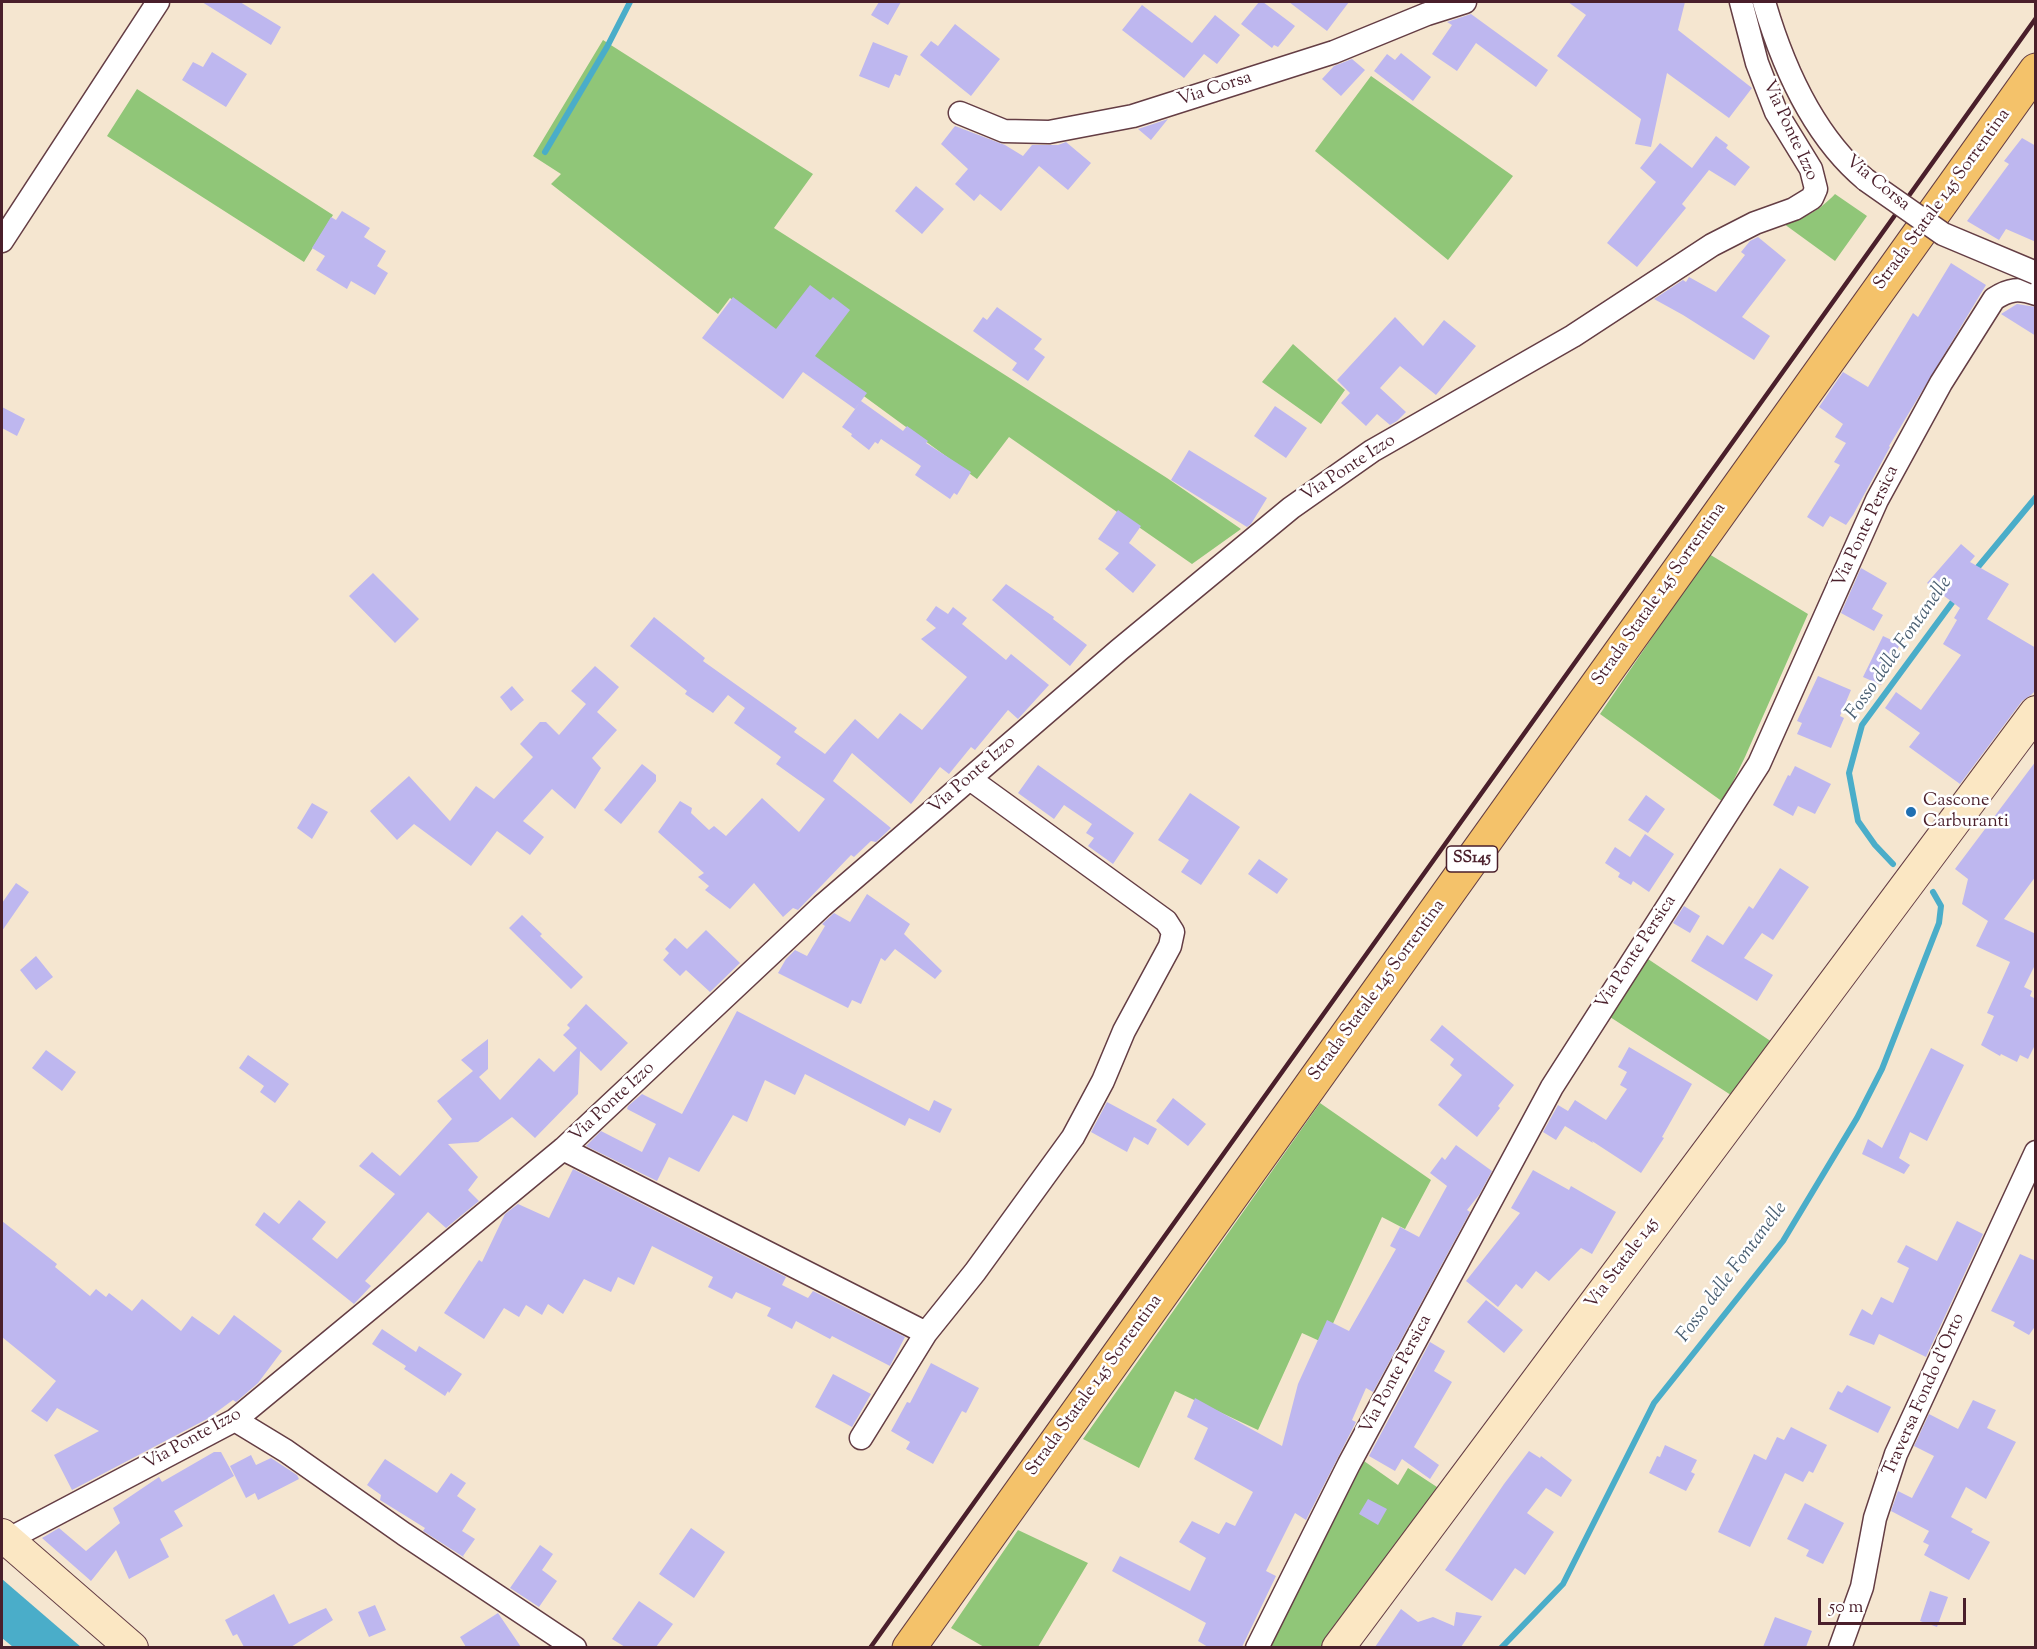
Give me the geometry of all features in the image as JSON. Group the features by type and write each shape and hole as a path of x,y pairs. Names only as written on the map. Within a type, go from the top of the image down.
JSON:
{"highway":[{"name":"Strada Statale 145 Sorrentina","path":"909,1647 2036,70"}],"main road":[{"name":"Via Statale 145","path":"1338,1647 2036,712"},
{"path":"4,1537 132,1647"}],"street":[{"path":"2,241 158,2"},
{"name":"Via Corsa","path":"960,113 1004,132 1049,132 1133,116 1334,52 1427,14 1465,2"},
{"name":"Via Ponte Izzo","path":"4,1537 235,1420 563,1149 822,906 1217,567 1291,508 1372,451 1573,336 1712,245 1755,223 1794,209 1812,198 1816,189 1810,169 1776,112 1757,63 1741,2"},
{"name":"Via Corsa","path":"1764,2 1790,70 1813,118 1843,159 1866,180 1943,234 2036,273"},
{"name":"Via Ponte Persica","path":"1257,1647 1348,1464 1552,1087 1759,764 1877,500 1941,383 1994,299 2006,291 2020,289 2036,294"},
{"path":"861,1438 926,1333 975,1272 1073,1137 1103,1081 1124,1031 1170,946 1173,932 1166,921 970,779"},
{"path":"563,1149 926,1333"},
{"name":"Traversa Fondo d'Orto","path":"1840,1647 1862,1587 1875,1518 1896,1454 2036,1152"},
{"path":"235,1420 286,1451 404,1534 574,1647"}],"green space":[{"path":"603,40 813,174 774,228 1167,478 1241,529 1192,564 1009,437 977,479 730,298 718,314 551,184 561,174 533,156"},
{"path":"1371,76 1513,176 1448,260 1315,151"},
{"path":"137,89 333,215 304,262 107,136"},
{"path":"1835,194 1867,216 1835,261 1780,221 1811,214"},
{"path":"1293,344 1345,390 1321,424 1262,382"},
{"path":"1709,554 1808,614 1723,802 1600,714"},
{"path":"1645,957 1772,1042 1734,1097 1610,1017"},
{"path":"1320,1103 1431,1180 1405,1229 1382,1217 1324,1343 1302,1333 1258,1430 1175,1391 1139,1468 1083,1439"},
{"path":"1364,1461 1398,1485 1408,1468 1440,1489 1323,1647 1269,1648"},
{"path":"1018,1530 1088,1563 1038,1647 984,1647 951,1628"}],"water":[{"path":"2,1579 81,1647 13,1647 2,1638"}],"building":[{"path":"202,2 240,2 281,27 271,45"},
{"path":"879,2 901,2 888,25 871,15"},
{"path":"1259,2 1263,2 1295,26 1278,47 1274,45 1272,48 1241,24"},
{"path":"1289,2 1349,2 1327,31"},
{"path":"1568,2 1685,2 1678,30 1752,88 1729,118 1667,73 1651,147 1635,144 1641,119 1557,56 1586,15"},
{"path":"1142,5 1192,43 1215,15 1240,35 1217,64 1204,54 1184,78 1122,30"},
{"path":"1471,14 1548,70 1536,87 1476,43 1457,71 1432,54 1452,25 1447,22"},
{"path":"955,24 1000,59 971,96 920,55 931,41 938,46"},
{"path":"873,42 908,56 900,76 895,74 889,88 859,76"},
{"path":"212,52 247,74 226,107 182,80 193,62 203,67"},
{"path":"1401,53 1431,77 1413,101 1374,71 1387,54 1395,60"},
{"path":"1352,59 1365,70 1341,96 1322,79 1334,66"},
{"path":"1168,119 1151,140 1138,129"},
{"path":"955,126 1005,145 1023,156 1032,145 1058,145 1066,142 1091,163 1068,190 1039,166 1001,211 980,194 974,201 955,184 968,169 941,144"},
{"path":"1716,136 1728,145 1726,148 1750,167 1735,186 1709,170 1682,204 1686,208 1637,267 1607,243 1656,182 1640,168 1660,143 1692,168"},
{"path":"2022,138 2036,146 2036,242 2006,229 1999,240 1967,221 2009,164 2004,161"},
{"path":"916,186 944,209 922,234 895,211"},
{"path":"342,211 370,228 364,237 386,251 377,266 388,273 375,295 351,281 347,289 316,270 325,256 312,248 331,217 336,220"},
{"path":"1758,237 1786,260 1742,317 1770,336 1754,360 1654,299 1683,280 1686,282 1689,277 1716,292 1745,255 1741,252 1750,241"},
{"path":"1951,263 1986,285 1889,446 1853,515 1846,525 1830,516 1823,527 1807,517 1840,465 1834,462 1846,443 1835,437 1843,424 1819,407 1843,372 1868,387 1913,313 1918,317"},
{"path":"810,285 830,300 833,297 850,310 815,356 867,393 855,409 803,372 783,399 702,338 733,297 776,329"},
{"path":"2017,304 2036,307 2036,336 2001,314"},
{"path":"997,307 1042,339 1034,349 1045,357 1028,381 1012,370 1017,363 973,331 983,317 987,320"},
{"path":"1395,317 1423,346 1444,320 1476,346 1436,395 1400,366 1380,388 1406,412 1390,425 1377,414 1366,426 1341,403 1350,393 1337,380"},
{"path":"861,401 903,431 907,426 928,441 926,443 971,472 957,495 954,493 950,499 915,475 921,466 881,439 878,444 875,442 869,450 851,436 852,434 842,427"},
{"path":"1275,406 1307,428 1286,458 1254,436"},
{"path":"2,407 25,419 17,436 2,428"},
{"path":"1189,450 1267,498 1251,524 1247,527 1171,480"},
{"path":"1118,510 1141,526 1129,543 1156,565 1133,593 1105,569 1119,553 1098,539"},
{"path":"1961,544 1975,556 1970,562 2009,584 1987,619 2036,648 2036,690 2022,701 1960,784 1909,747 1920,733 1885,708 1896,692 1921,710 1961,655 1943,644 1957,620 1954,618 1960,608 1927,583"},
{"path":"1861,568 1887,583 1872,609 1883,615 1874,631 1841,613"},
{"path":"373,573 419,619 395,643 349,596"},
{"path":"1006,584 1054,617 1053,619 1087,645 1070,666 992,600"},
{"path":"936,606 948,614 953,607 967,618 962,624 1006,660 1011,654 1049,685 1018,719 1008,710 975,750 971,747 949,774 940,767 911,804 852,753 833,781 891,828 876,842 871,841 854,857 851,855 798,910 793,908 783,917 754,883 730,909 705,890 709,886 698,877 704,873 658,832 680,801 692,808 691,813 709,830 714,826 726,836 762,798 799,832 825,799 776,764 781,757 734,723 745,708 728,695 713,713 685,694 687,691 630,646 654,617 705,658 703,661 797,728 794,732 825,754 855,719 878,739 900,713 922,730 967,677 921,639 936,628 926,620"},
{"path":"1883,636 1900,644 1881,685 1863,677"},
{"path":"595,666 619,687 597,712 617,730 592,758 601,768 575,809 552,789 523,821 544,837 530,855 497,831 471,866 414,824 397,840 370,811 409,776 450,821 476,786 494,799 533,757 520,744 540,722 546,722 559,735 586,704 571,691"},
{"path":"1818,676 1851,690 1840,716 1844,718 1831,748 1797,734 1802,723 1797,721"},
{"path":"512,686 524,700 511,711 500,697"},
{"path":"2036,761 2036,876 2004,919 2036,934 2036,963 2024,987 2032,991 2030,996 2036,999 2036,1043 2028,1059 2020,1055 2017,1062 2001,1054 2000,1056 1981,1045 1994,1016 1987,1013 2010,962 1976,946 1988,921 1962,904 1968,879 1955,869"},
{"path":"642,764 656,775 656,781 621,824 604,810"},
{"path":"1038,765 1134,833 1113,864 1088,846 1094,838 1086,833 1092,824 1064,805 1054,819 1018,793"},
{"path":"1795,766 1831,784 1815,814 1798,806 1793,816 1773,805"},
{"path":"1190,793 1240,827 1201,885 1181,872 1189,860 1158,840"},
{"path":"1646,795 1665,809 1648,833 1628,820"},
{"path":"312,803 328,812 312,839 297,828"},
{"path":"1645,834 1674,854 1649,892 1633,881 1631,885 1618,877 1620,873 1605,863 1615,847 1630,857"},
{"path":"1259,859 1288,879 1277,894 1248,874"},
{"path":"1780,868 1809,887 1773,940 1762,933 1744,958 1773,975 1757,1001 1691,961 1707,935 1723,945 1749,906 1753,909"},
{"path":"16,883 29,892 2,931 2,903"},
{"path":"867,894 910,924 904,934 942,971 935,979 895,949 885,961 881,958 861,1004 852,1000 848,1008 778,973 786,959 795,950 807,956 825,926 822,924 834,913 850,922"},
{"path":"1684,906 1700,916 1690,933 1673,923"},
{"path":"522,915 542,934 540,936 583,977 571,989 509,928"},
{"path":"706,930 740,963 710,992 686,970 680,976 663,960 669,953 665,949 675,938 687,949"},
{"path":"36,956 53,977 36,990 20,970"},
{"path":"586,1004 628,1043 601,1071 580,1051 578,1094 535,1138 512,1117 478,1142 448,1144 478,1177 468,1190 479,1201 446,1228 428,1212 365,1281 371,1286 354,1304 255,1225 264,1212 279,1224 299,1200 326,1222 312,1239 337,1259 395,1194 359,1166 372,1152 400,1176 452,1119 437,1101 473,1071 461,1060 488,1039 488,1069 479,1077 500,1100 539,1058 554,1072 577,1048 563,1035 570,1028 567,1025"},
{"path":"737,1011 929,1111 934,1100 952,1109 940,1133 909,1118 905,1126 805,1074 795,1095 765,1080 747,1122 733,1115 699,1172 669,1157 657,1181 586,1146 601,1131 642,1152 656,1124 627,1109 628,1106 642,1094 682,1114"},
{"path":"1442,1025 1514,1085 1498,1106 1500,1108 1477,1137 1438,1105 1462,1075 1450,1065 1454,1059 1430,1040"},
{"path":"1629,1047 1692,1084 1662,1137 1664,1138 1641,1173 1565,1126 1556,1140 1543,1132 1558,1105 1568,1111 1575,1100 1606,1120 1627,1089 1620,1085 1627,1072 1618,1067"},
{"path":"1931,1048 1964,1065 1927,1141 1910,1132 1899,1158 1910,1165 1904,1174 1862,1154 1868,1139 1882,1148"},
{"path":"46,1050 76,1072 62,1091 32,1068"},
{"path":"248,1055 289,1084 275,1103 260,1092 264,1086 239,1068"},
{"path":"1173,1098 1206,1124 1188,1146 1156,1121"},
{"path":"1107,1102 1157,1129 1148,1145 1134,1137 1127,1152 1091,1132"},
{"path":"1456,1145 1492,1171 1479,1195 1467,1210 1470,1212 1373,1392 1366,1388 1352,1420 1356,1422 1306,1520 1295,1513 1266,1571 1276,1576 1242,1647 1208,1647 1198,1641 1206,1623 1112,1571 1120,1556 1190,1591 1206,1558 1179,1542 1192,1521 1219,1534 1226,1522 1235,1526 1253,1492 1194,1459 1208,1428 1187,1417 1195,1398 1282,1446 1298,1384 1327,1320 1349,1331 1396,1249 1390,1246 1400,1227 1419,1237 1447,1186 1430,1173 1442,1157 1445,1160"},
{"path":"573,1169 786,1277 782,1285 808,1298 813,1291 905,1337 890,1366 832,1336 830,1339 796,1321 792,1329 767,1316 771,1308 736,1292 732,1299 708,1287 713,1277 652,1246 634,1285 618,1277 611,1292 584,1279 563,1314 548,1304 542,1315 526,1305 519,1317 504,1308 484,1339 444,1313 479,1260 482,1262 505,1214 518,1204 549,1218"},
{"path":"1533,1170 1569,1190 1571,1186 1616,1212 1592,1254 1581,1248 1549,1281 1536,1271 1522,1289 1516,1284 1498,1307 1466,1281 1520,1213 1511,1208"},
{"path":"2,1221 57,1264 55,1267 90,1296 96,1289 106,1297 109,1293 132,1311 142,1299 181,1331 192,1316 219,1335 234,1315 282,1351 258,1383 236,1402 233,1400 207,1419 72,1490 54,1455 99,1431 57,1408 47,1422 31,1411 56,1381 2,1337"},
{"path":"1957,1221 1983,1234 1926,1357 1879,1334 1874,1345 1849,1335 1862,1309 1872,1315 1881,1297 1893,1303 1909,1268 1897,1262 1906,1245 1937,1261"},
{"path":"2020,1254 2036,1261 2036,1325 2029,1335 2013,1326 2015,1322 1991,1311"},
{"path":"1486,1300 1523,1330 1504,1353 1467,1322"},
{"path":"382,1329 416,1352 419,1346 462,1374 449,1393 448,1391 445,1396 404,1369 406,1366 372,1344"},
{"path":"1430,1342 1445,1351 1434,1371 1452,1382 1414,1447 1439,1465 1430,1479 1402,1459 1395,1471 1369,1456"},
{"path":"931,1363 979,1388 966,1413 962,1411 933,1464 906,1449 910,1442 891,1431 907,1402 910,1403"},
{"path":"833,1374 871,1394 852,1427 815,1407"},
{"path":"1847,1385 1891,1407 1878,1433 1829,1409 1838,1391 1842,1393"},
{"path":"1973,1400 1996,1410 1987,1428 2016,1442 1986,1499 1966,1487 1951,1517 1973,1529 1971,1532 1990,1542 1969,1580 1924,1555 1929,1545 1923,1542 1929,1531 1891,1511 1898,1491 1912,1498 1934,1456 1914,1446 1929,1414 1958,1429"},
{"path":"1791,1427 1827,1445 1813,1473 1809,1471 1803,1482 1785,1473 1750,1547 1718,1532 1754,1454 1766,1460 1777,1437 1784,1440"},
{"path":"1665,1445 1697,1460 1691,1472 1695,1474 1686,1491 1649,1473"},
{"path":"1529,1451 1540,1458 1541,1456 1572,1480 1561,1497 1546,1488 1527,1513 1554,1532 1525,1575 1515,1568 1492,1601 1445,1570"},
{"path":"214,1452 221,1452 234,1476 174,1511 183,1526 160,1539 169,1557 129,1579 116,1550 91,1581 42,1538 59,1528 86,1551 120,1523 113,1508 159,1477 162,1482"},
{"path":"251,1455 256,1465 271,1458 297,1475 299,1479 258,1500 255,1493 246,1498 230,1466"},
{"path":"385,1459 437,1493 451,1473 466,1483 457,1496 476,1509 462,1531 475,1539 463,1556 465,1558 423,1531 425,1528 380,1500 381,1495 367,1485"},
{"path":"1368,1499 1387,1509 1378,1525 1359,1514"},
{"path":"1805,1503 1844,1523 1823,1564 1806,1556 1809,1550 1787,1539"},
{"path":"691,1528 725,1552 694,1598 659,1574"},
{"path":"540,1545 553,1554 542,1570 557,1581 539,1607 510,1588"},
{"path":"1930,1591 1948,1597 1937,1627 1920,1621"},
{"path":"274,1594 289,1624 326,1608 333,1620 291,1647 244,1647 237,1634 233,1636 225,1620"},
{"path":"639,1601 673,1624 656,1647 625,1647 612,1639"},
{"path":"375,1605 386,1630 369,1637 358,1612"},
{"path":"1401,1609 1418,1622 1433,1617 1454,1626 1456,1612 1482,1616 1461,1647 1375,1647"},
{"path":"498,1613 521,1647 466,1647 460,1637"},
{"path":"1775,1617 1812,1631 1806,1647 1763,1647"}],"waterway":[{"name":"Fosso delle Fontanelle","path":"545,152 607,47 630,2"},
{"name":"Fosso delle Fontanelle","path":"1973,573 2036,497"},
{"name":"Fosso delle Fontanelle","path":"1893,864 1875,845 1858,821 1849,773 1862,725 1957,596"},
{"name":"Fosso delle Fontanelle","path":"1501,1648 1563,1584 1654,1403 1783,1241 1857,1118 1882,1069 1939,923 1941,906 1933,892"}],"railway":[{"path":"870,1648 2036,18"}],"place":[{"name":"Cascone Carburanti","path":"1911,812"}]}
